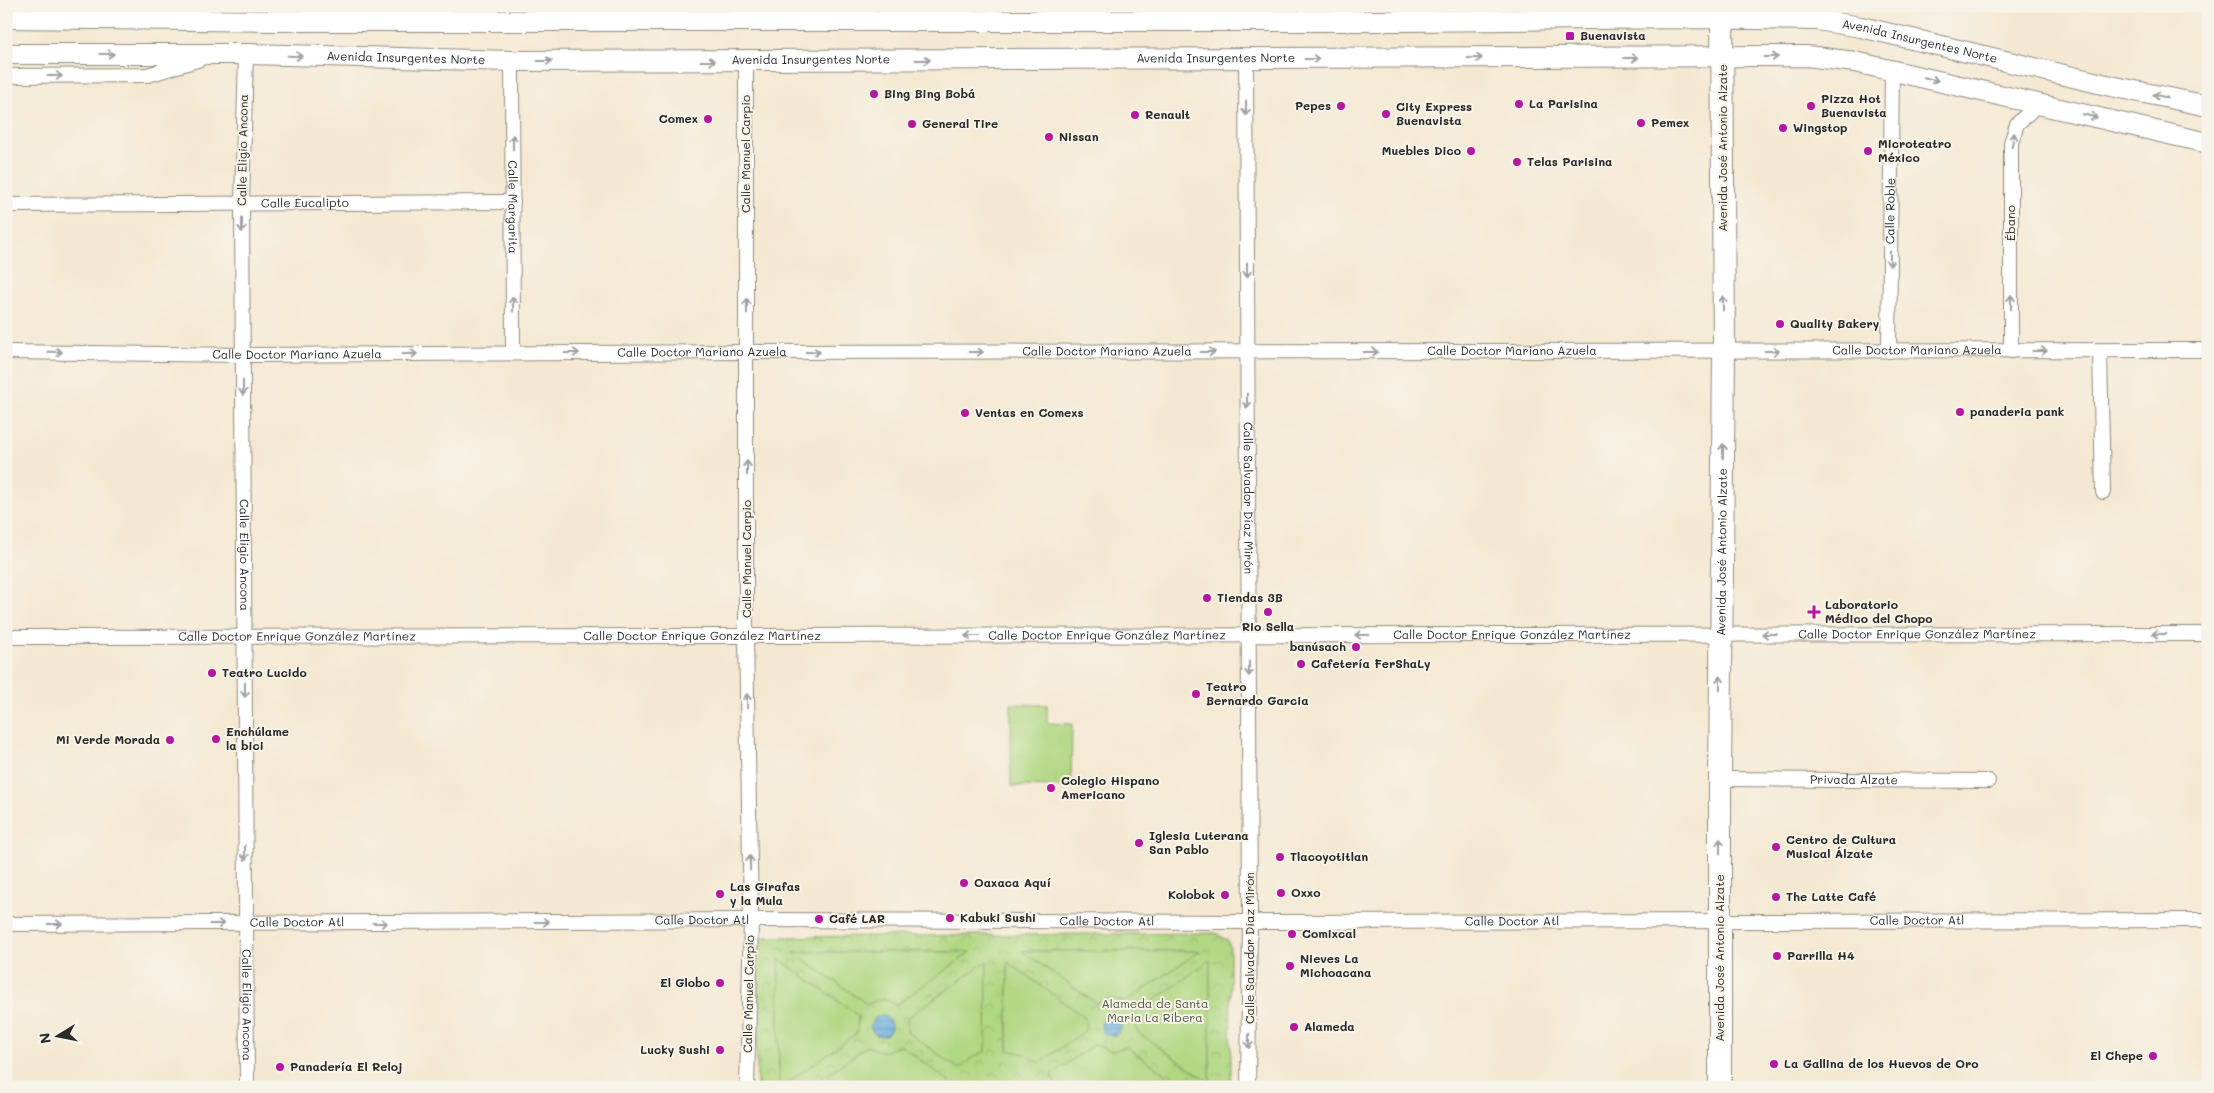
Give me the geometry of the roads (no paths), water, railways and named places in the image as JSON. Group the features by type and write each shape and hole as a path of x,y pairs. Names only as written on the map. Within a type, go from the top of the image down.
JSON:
{"main road":[{"name":"Avenida Insurgentes Norte","path":"6,18 266,21 931,21 1722,12 1817,20 1861,27 2111,86 2208,106"},
{"name":"Avenida José Antonio Alzate","path":"1720,1087 1720,778 1724,352 1722,12"},
{"name":"Avenida Insurgentes Norte","path":"6,54 246,54 512,61 1815,57 1855,62 1892,70 2208,144"}],"street":[{"name":"Avenida Insurgentes Norte","path":"6,76 148,76 216,54"},
{"name":"Calle Eligio Ancona","path":"246,54 242,204 242,355 247,1087"},
{"name":"Calle Salvador Díaz Mirón","path":"1246,59 1250,922 1248,1087"},
{"name":"Calle Margarita","path":"512,61 513,353"},
{"name":"Calle Manuel Carpio","path":"746,61 746,636 750,920 747,1087"},
{"name":"Calle Roble","path":"1889,351 1892,70"},
{"name":"Ébano","path":"2011,351 2012,143 2017,124 2038,104"},
{"name":"Calle Eucalipto","path":"6,205 513,202"},
{"name":"Calle Doctor Mariano Azuela","path":"6,352 242,355 747,352 1247,353 2208,350"},
{"path":"2100,351 2103,492"},
{"name":"Calle Doctor Enrique González Martínez","path":"6,637 2208,634"},
{"name":"Privada Alzate","path":"1720,778 1988,781"},
{"name":"Calle Doctor Atl","path":"6,924 750,920 1250,922 2208,920"}],"water":[{"path":"881,1016 888,1019 891,1026 888,1033 881,1036 874,1033 871,1026 874,1019"},
{"path":"1111,1016 1118,1019 1121,1026 1118,1033 1111,1036 1104,1033 1101,1026 1104,1019"}],"place":[{"name":"Buenavista","path":"1570,36"},
{"name":"Bing Bing Bobá","path":"874,94"},
{"name":"La Parisina","path":"1519,104"},
{"name":"Pepes","path":"1341,106"},
{"name":"Pizza Hot Buenavista","path":"1811,106"},
{"name":"City Express Buenavista","path":"1386,114"},
{"name":"Renault","path":"1135,115"},
{"name":"Comex","path":"708,119"},
{"name":"Pemex","path":"1641,123"},
{"name":"General Tire","path":"912,124"},
{"name":"Wingstop","path":"1783,128"},
{"name":"Nissan","path":"1049,137"},
{"name":"Muebles Dico","path":"1471,151"},
{"name":"Microteatro México","path":"1868,151"},
{"name":"Telas Parisina","path":"1517,162"},
{"name":"Quality Bakery","path":"1780,324"},
{"name":"panaderia pank","path":"1960,412"},
{"name":"Ventas en Comexs","path":"965,413"},
{"name":"Tiendas 3B","path":"1207,598"},
{"name":"Rio Sella","path":"1268,612"},
{"name":"Laboratorio Médico del Chopo","path":"1814,612"},
{"name":"banúsach","path":"1356,647"},
{"name":"Cafetería FerShaLy","path":"1301,664"},
{"name":"Teatro Lucido","path":"212,673"},
{"name":"Teatro Bernardo Garcia","path":"1196,694"},
{"name":"Enchúlame la bici","path":"216,739"},
{"name":"Mi Verde Morada","path":"170,740"},
{"name":"Colegio Hispano Americano","path":"1051,788"},
{"name":"Iglesia Luterana San Pablo","path":"1139,843"},
{"name":"Centro de Cultura Musical Álzate","path":"1776,847"},
{"name":"Tlacoyotitlan","path":"1280,857"},
{"name":"Oaxaca Aquí","path":"964,883"},
{"name":"Oxxo","path":"1281,893"},
{"name":"Las Girafas y la Mula","path":"720,894"},
{"name":"Kolobok","path":"1225,895"},
{"name":"The Latte Café","path":"1776,897"},
{"name":"Kabuki Sushi","path":"950,918"},
{"name":"Café LAR","path":"819,919"},
{"name":"Comixcal","path":"1292,934"},
{"name":"Parrilla H4","path":"1777,956"},
{"name":"Nieves La Michoacana","path":"1290,966"},
{"name":"El Globo","path":"720,983"},
{"name":"Alameda","path":"1294,1027"},
{"name":"Lucky Sushi","path":"720,1050"},
{"name":"El Chepe","path":"2153,1056"},
{"name":"La Gallina de los Huevos de Oro","path":"1774,1064"},
{"name":"Panadería El Reloj","path":"280,1067"}],"park label":[{"name":"Alameda de Santa Maria La Ribera","path":"1155,1011"}]}
